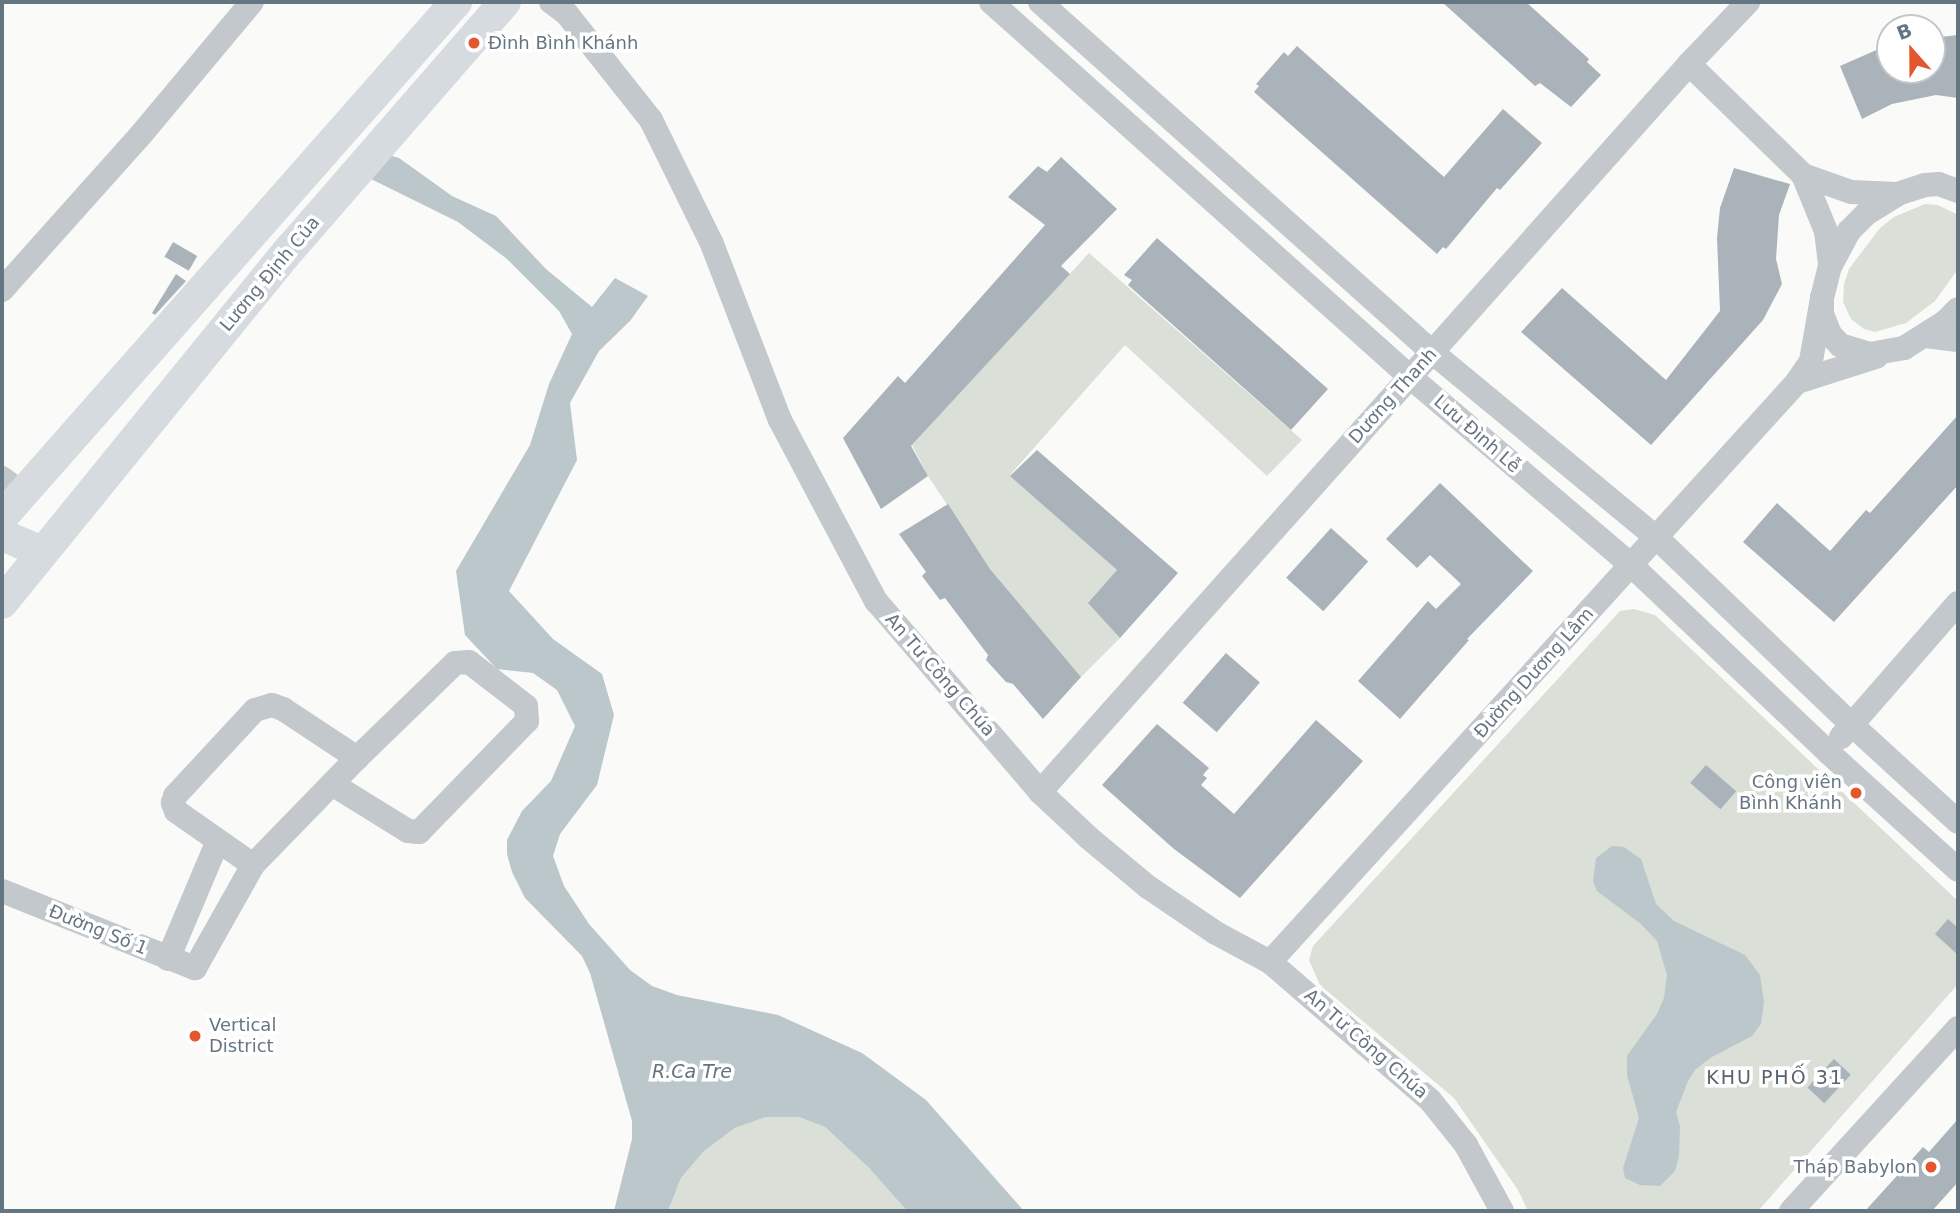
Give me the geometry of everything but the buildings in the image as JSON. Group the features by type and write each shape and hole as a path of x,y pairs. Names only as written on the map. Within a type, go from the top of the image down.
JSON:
{"main road":[{"path":"2,517 12,486 456,2"},
{"name":"Lương Định Của","path":"2,603 291,248 505,2"},
{"path":"2,535 42,552"}],"street":[{"path":"2,290 139,137 252,2"},
{"name":"An Tư Công Chúa","path":"551,2 567,14 651,120 712,244 780,420 876,601 1040,792 1148,887 1216,933 1270,962 1430,1100 1466,1145 1502,1211"},
{"name":"Lưu Đình Lễ","path":"991,2 1409,376 1631,565 1829,753 1958,870"},
{"name":"Lưu Đình Lễ","path":"1040,2 1432,352 1657,538 1851,724 1958,822"},
{"name":"Dương Thanh","path":"1040,792 1409,376 1748,2"},
{"path":"1689,64 1803,176 1826,231 1830,266"},
{"path":"1830,266 1849,231 1866,214 1898,194 1958,170"},
{"path":"1803,176 1851,192 1898,194"},
{"path":"1925,185 1939,184 1958,191"},
{"name":"Đường Dương Lâm","path":"1270,962 1797,382 1811,361 1830,266"},
{"path":"1822,298 1826,326 1840,345 1857,353 1887,353"},
{"path":"1797,382 1904,348 1958,309"},
{"path":"1924,336 1958,340"},
{"path":"1829,753 1851,724 1958,603"},
{"path":"332,784 408,831 419,832 527,720 526,706 469,662 459,661 356,758 253,865 176,811 175,796 255,710 272,705 283,709 356,758"},
{"path":"168,959 217,842"},
{"name":"Đường Số 1","path":"2,891 195,968 253,865"},
{"path":"1791,1211 1958,1028"}],"shaded area":[{"path":"1925,204 1938,205 1958,215 1958,269 1935,301 1906,323 1875,332 1864,329 1851,319 1843,302 1844,284 1849,269 1880,228 1894,217"},
{"path":"1089,253 1302,440 1267,476 1125,345 1010,475 1117,570 1089,603 1120,638 1081,677 990,569 928,476 912,445"},
{"path":"1634,609 1655,615 1958,901 1958,984 1758,1211 1528,1211 1518,1190 1454,1098 1320,985 1309,960 1313,946 1620,611"},
{"path":"766,1117 799,1117 825,1127 869,1168 907,1211 668,1211 681,1178 704,1151 735,1128"}],"water":[{"name":"R.Ca Tre","path":"389,155 399,158 452,196 496,216 546,269 592,307 615,278 648,296 630,321 599,351 570,403 577,460 509,591 553,639 602,674 614,715 597,785 560,834 553,856 564,886 589,924 630,970 652,986 677,995 778,1015 862,1053 926,1100 1024,1211 907,1211 869,1168 825,1127 799,1117 766,1117 735,1128 704,1151 681,1178 668,1211 614,1211 632,1139 632,1121 590,973 582,956 525,898 512,872 507,854 507,840 522,811 551,781 575,726 557,690 533,673 497,669 465,635 456,571 530,445 549,384 572,334 559,311 507,259 458,222 369,178"},
{"path":"1612,846 1624,847 1641,859 1656,904 1674,921 1745,955 1760,975 1764,1002 1761,1024 1752,1036 1710,1058 1695,1070 1688,1081 1676,1112 1680,1126 1679,1157 1675,1171 1660,1186 1640,1185 1625,1178 1623,1168 1639,1118 1627,1075 1627,1056 1657,1014 1664,998 1667,975 1657,941 1641,924 1597,891 1593,881 1596,858"}],"place":[{"name":"Đình Bình Khánh","path":"474,43"},
{"name":"Công viên Bình Khánh","path":"1856,793"},
{"name":"Vertical District","path":"195,1036"},
{"name":"Tháp Babylon","path":"1931,1167"}],"district":[{"name":"KHU PHỐ 31","path":"1775,1078"}]}
